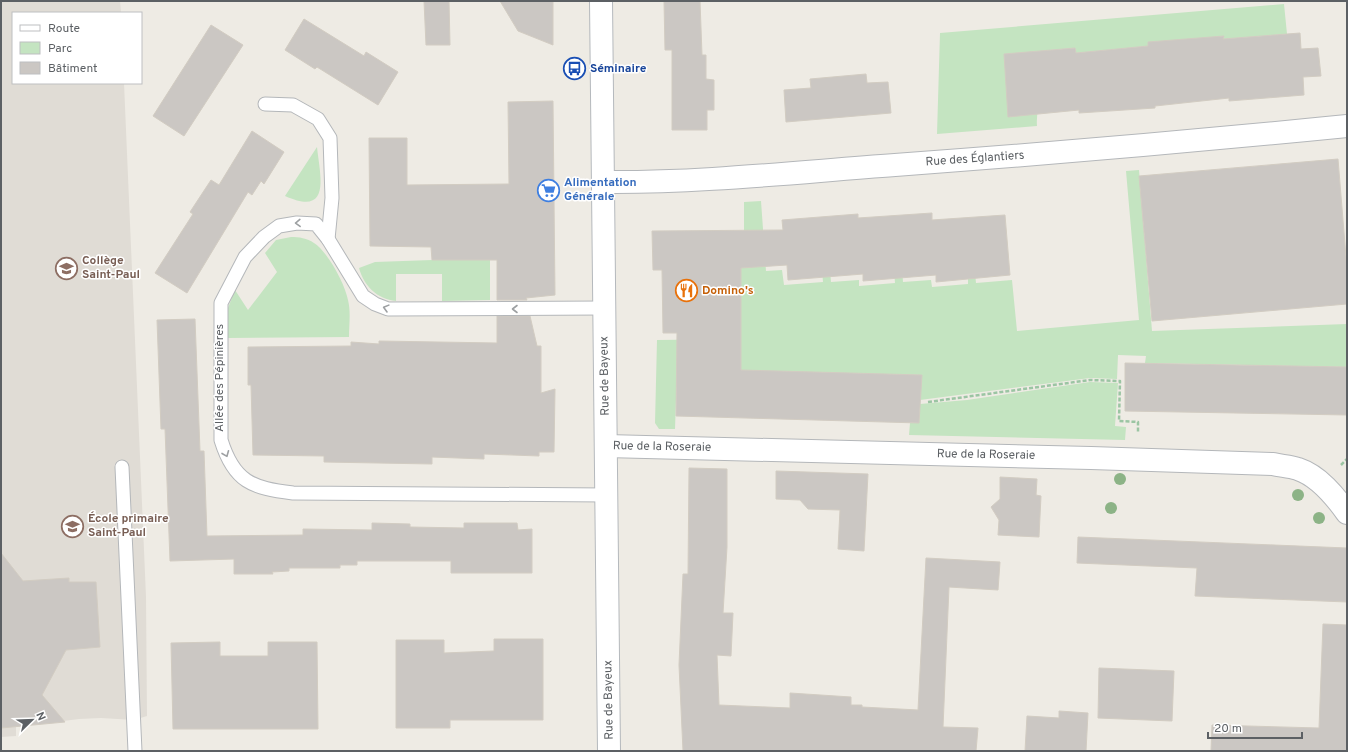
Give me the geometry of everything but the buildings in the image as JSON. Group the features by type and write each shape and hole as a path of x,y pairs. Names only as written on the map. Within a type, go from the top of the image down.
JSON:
{"street":[{"name":"Rue de Bayeux","path":"601,1 609,751"},
{"name":"Rue des Églantiers","path":"603,182 646,182 755,176 1077,151 1347,126"},
{"name":"Rue de la Roseraie","path":"606,446 1099,458 1273,464 1299,469 1318,480 1335,497 1347,513"}],"lane":[{"path":"265,104 293,105 318,119 330,138 332,198 328,239"},
{"name":"Allée des Pépinières","path":"604,308 388,310 363,296 328,239 316,224 297,223 280,226 264,236 245,257 221,303 221,440 226,457 235,472 247,481 265,490 293,493 606,495"},
{"path":"122,467 135,751"}],"path":[{"path":"928,402 1090,380 1120,381 1119,422 1138,422 1138,435"}],"shaded area":[{"path":"1,1 120,1 121,12 12,12 12,84 124,84 146,597 147,716 134,720 101,718 79,719 16,727 16,736 1,737"}],"green space":[{"path":"1284,4 1287,34 1223,39 1223,36 1148,46 1076,53 1075,48 1050,50 1050,60 1038,107 1037,126 937,134 940,33"},
{"path":"317,147 321,181 320,190 317,197 310,201 300,201 285,196"},
{"path":"1139,170 1152,331 1347,324 1347,367 1145,363 1146,356 1118,355 1117,379 1090,378 920,400 921,375 677,369 675,429 659,429 655,423 657,340 741,339 740,249 744,231 744,202 761,201 766,271 782,270 784,285 823,282 822,270 830,270 831,282 859,280 859,286 895,283 894,270 902,269 903,282 931,280 932,287 968,284 968,273 975,273 976,283 1012,280 1017,331 1139,320 1126,171"},
{"path":"291,237 303,238 314,243 325,253 335,269 348,300 350,314 349,337 227,338 226,313 235,290 248,310 277,272 265,253 276,240"},
{"path":"490,260 490,300 442,301 442,274 396,274 396,301 389,300 377,294 368,286 361,275 359,268 375,262"},
{"path":"1090,382 1118,383 1115,426 1126,427 1125,440 909,435 910,423 919,423 920,404 967,400"}],"place":[{"name":"Séminaire","path":"574,69"},
{"name":"Alimentation Générale","path":"548,190"},
{"name":"Collège Saint-Paul","path":"66,268"},
{"name":"Domino's","path":"686,291"},
{"name":"École primaire Saint-Paul","path":"72,526"}]}
